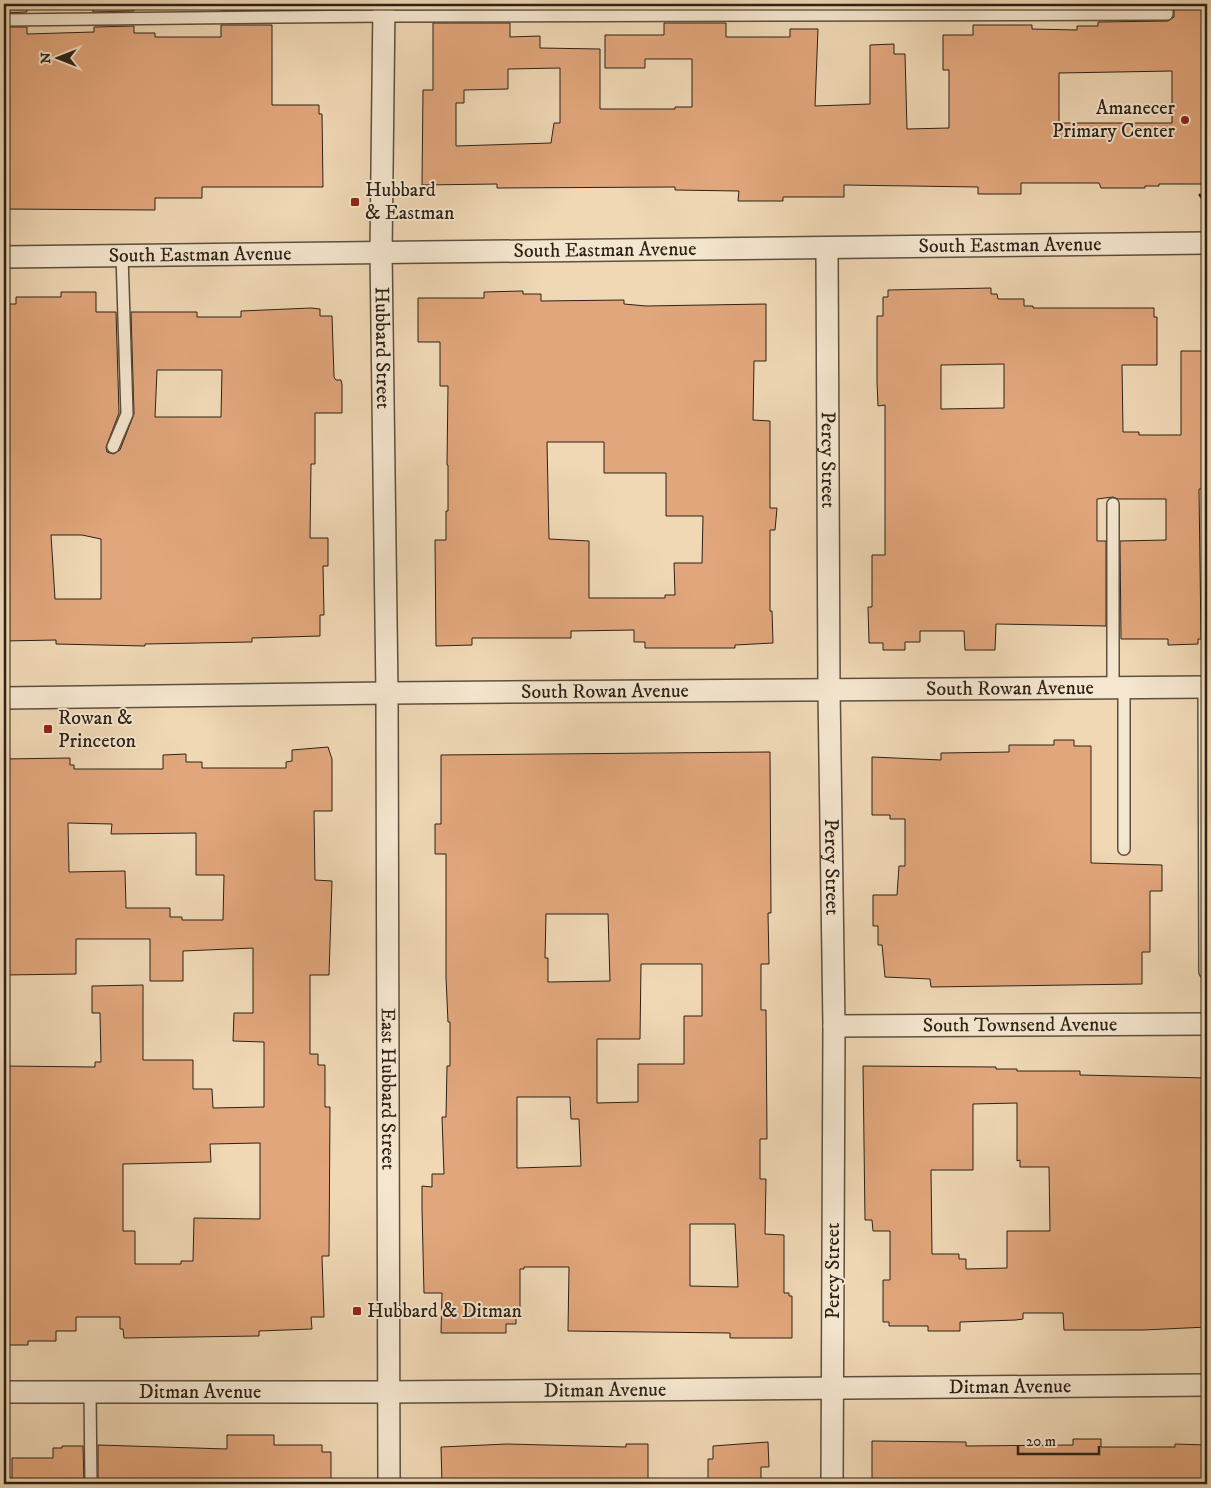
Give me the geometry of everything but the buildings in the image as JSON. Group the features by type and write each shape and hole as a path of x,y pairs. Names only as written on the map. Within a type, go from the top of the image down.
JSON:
{"street":[{"name":"Hubbard Street","path":"384,10 381,252 387,693"},
{"name":"South Eastman Avenue","path":"4,257 1207,243"},
{"name":"Percy Street","path":"828,248 829,691 834,1026 832,1484"},
{"name":"South Rowan Avenue","path":"4,698 1206,687"},
{"name":"East Hubbard Street","path":"387,693 389,1484"},
{"name":"South Townsend Avenue","path":"834,1026 1207,1024"},
{"name":"Ditman Avenue","path":"4,1392 389,1392 1207,1385"}],"lane":[{"path":"4,20 384,10 1167,14 1167,4"},
{"path":"113,448 127,414 122,256"},
{"path":"1113,504 1124,849"},
{"path":"1206,687 1205,972 1207,974"},
{"path":"90,1392 91,1484"}],"path":[{"path":"1207,193 1200,195 1207,205"}],"place":[{"name":"Amanecer Primary Center","path":"1185,120"},
{"name":"Hubbard & Eastman","path":"355,202"},
{"name":"Rowan & Princeton","path":"48,729"},
{"name":"Hubbard & Ditman","path":"357,1311"}]}
